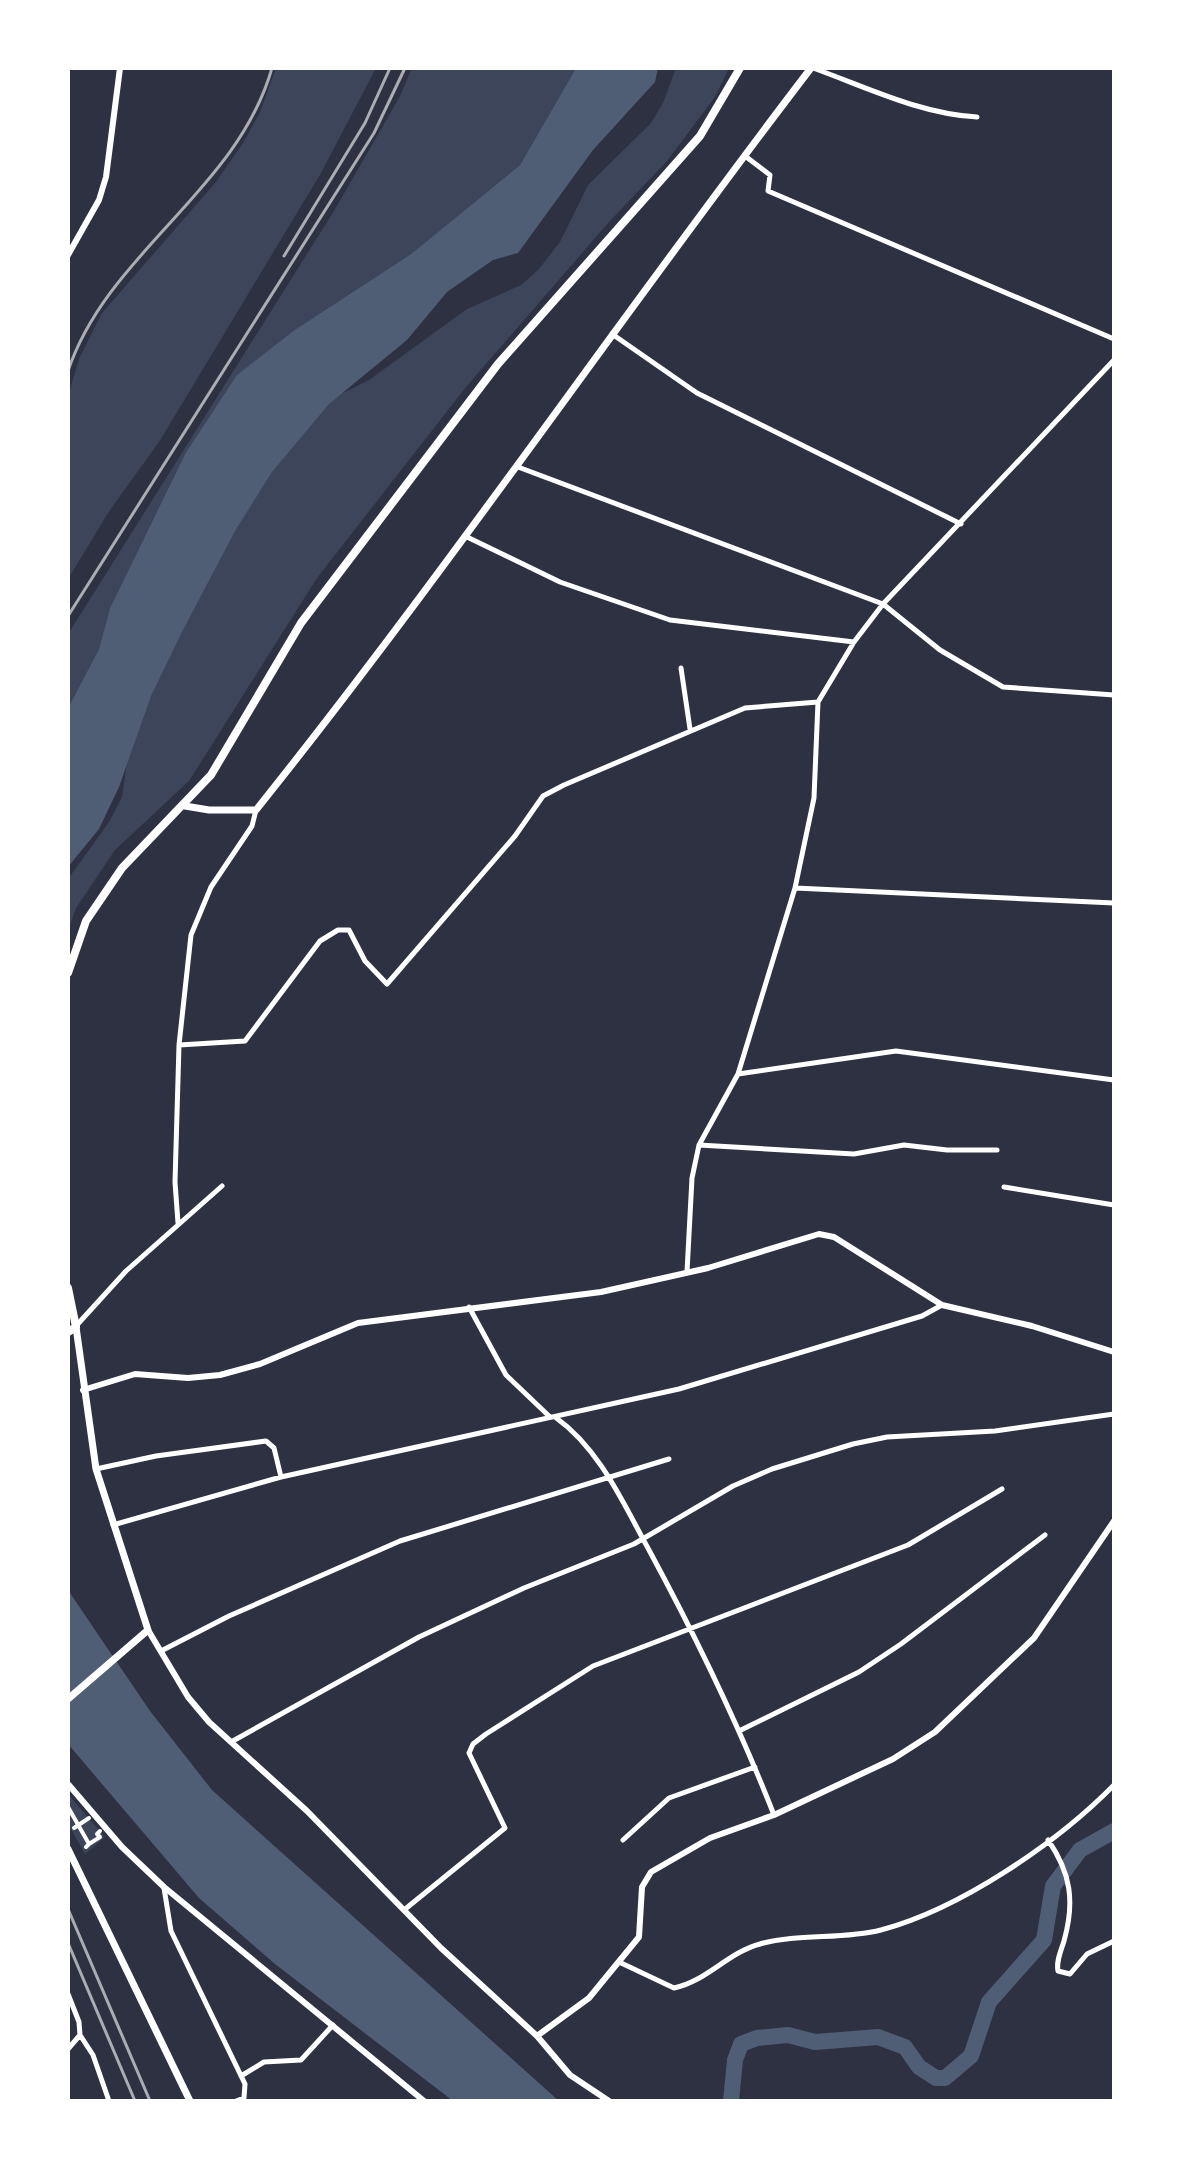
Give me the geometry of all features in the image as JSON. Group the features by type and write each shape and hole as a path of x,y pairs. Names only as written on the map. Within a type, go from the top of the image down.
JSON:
{"main road":[{"path":"68,973 86,921 122,868 185,806 211,775 301,623 498,364 700,136 740,68"},
{"path":"185,806 209,810 256,810 463,535 518,467 612,334 812,68"},
{"path":"68,1288 72,1330 96,1469 148,1630 68,1699"},
{"path":"68,1849 190,2101"}],"street":[{"path":"68,255 99,200 106,177 120,68"},
{"path":"812,68 908,103 956,116 977,117"},
{"path":"744,155 770,175 768,191 1114,339"},
{"path":"612,334 697,393 961,524"},
{"path":"687,1272 692,1178 699,1145 738,1074 795,888 814,798 818,702 854,642 883,604 1114,360"},
{"path":"518,467 883,604 940,650 1003,687 1114,695"},
{"path":"463,535 560,582 670,620 854,642"},
{"path":"681,668 690,729"},
{"path":"179,1045 245,1041 320,941 338,930 349,930 365,961 387,984 515,836 543,796 690,729 745,708 818,702"},
{"path":"178,1223 175,1182 179,1045 191,935 211,887 252,826 256,810"},
{"path":"795,888 1114,903"},
{"path":"738,1074 896,1051 1114,1080"},
{"path":"699,1145 854,1154 904,1145 947,1150 997,1150"},
{"path":"72,1330 109,1288 222,1186"},
{"path":"1004,1187 1114,1205"},
{"path":"83,1390 135,1374 188,1378 220,1375 260,1364 358,1323 468,1306 523,1303 601,1292 827,1234 942,1305 1032,1326 1114,1352"},
{"path":"112,1525 281,1477 679,1389 922,1316 942,1305"},
{"path":"468,1306 506,1375 587,1446 609,1479 691,1629 741,1730 774,1815"},
{"path":"231,1742 419,1637 524,1588 643,1540 759,1474 853,1444 887,1437 995,1431 1114,1414"},
{"path":"96,1469 156,1456 266,1441 274,1448 281,1477"},
{"path":"161,1651 229,1616 400,1541 669,1459"},
{"path":"403,1911 505,1828 469,1753 473,1744 593,1666 908,1545 1002,1489"},
{"path":"537,2036 589,1998 639,1937 642,1887 651,1872 710,1838 774,1815 893,1759 935,1732 1034,1638 1114,1521"},
{"path":"741,1730 859,1672 1045,1535"},
{"path":"148,1630 188,1697 231,1742 307,1811 403,1911 537,2036 580,2085 609,2101"},
{"path":"623,1840 669,1798 755,1767"},
{"path":"68,1784 122,1847 164,1887 424,2101"},
{"path":"619,1962 664,1987 674,1988 697,1981 731,1956 758,1944 882,1929 947,1903 999,1874 1048,1840 1114,1785"},
{"path":"68,1807 88,1846 100,1837 97,1834 100,1831"},
{"path":"76,1826 89,1818"},
{"path":"1048,1840 1068,1877 1072,1908 1058,1971 1070,1974 1087,1954 1114,1941"},
{"path":"164,1887 171,1931 247,2092 244,2098 236,2101"},
{"path":"68,1994 79,2022 80,2035 93,2055 109,2101"},
{"path":"241,2076 264,2062 301,2060 334,2025"},
{"path":"68,2049 80,2035"}],"shaded area":[{"path":"276,68 376,68 321,173 159,442 110,510 68,579 68,396 79,359 102,313 216,182 243,143 260,112"},
{"path":"412,68 576,68 520,165 411,254 296,329 185,454 110,608 99,649 68,708 68,634 334,211 400,96"},
{"path":"576,68 658,68 655,82 593,150 518,253 493,260 447,292 407,340 329,404 272,472 235,531 182,632 151,696 119,787 99,829 68,867 68,708 99,649 110,608 185,454 237,375 296,329 411,254 520,165"},
{"path":"676,68 729,68 715,97 667,161 609,222 466,387 317,578 189,781 115,850 76,908 68,931 68,879 109,822 122,797 128,756 174,627 188,569 327,401 369,380 467,309 521,285 538,270 560,242 588,185 651,123 663,103"},
{"path":"68,1590 150,1711 212,1790 559,2101 453,2101 275,1964 199,1898 68,1744"},
{"path":"68,1794 105,1837 85,1854 68,1824"}],"waterway":[{"path":"731,2101 735,2060 741,2044 757,2038 788,2035 815,2042 878,2037 905,2047 919,2067 936,2078 945,2078 971,2056 989,2002 1044,1940 1053,1886 1080,1850 1114,1831"}],"railway":[{"path":"68,371 87,329 112,291 203,187 231,150 255,111 272,68"},
{"path":"284,256 365,123 390,68"},
{"path":"68,616 374,133 405,68"},
{"path":"68,1909 150,2101"},
{"path":"68,1943 135,2101"}]}
